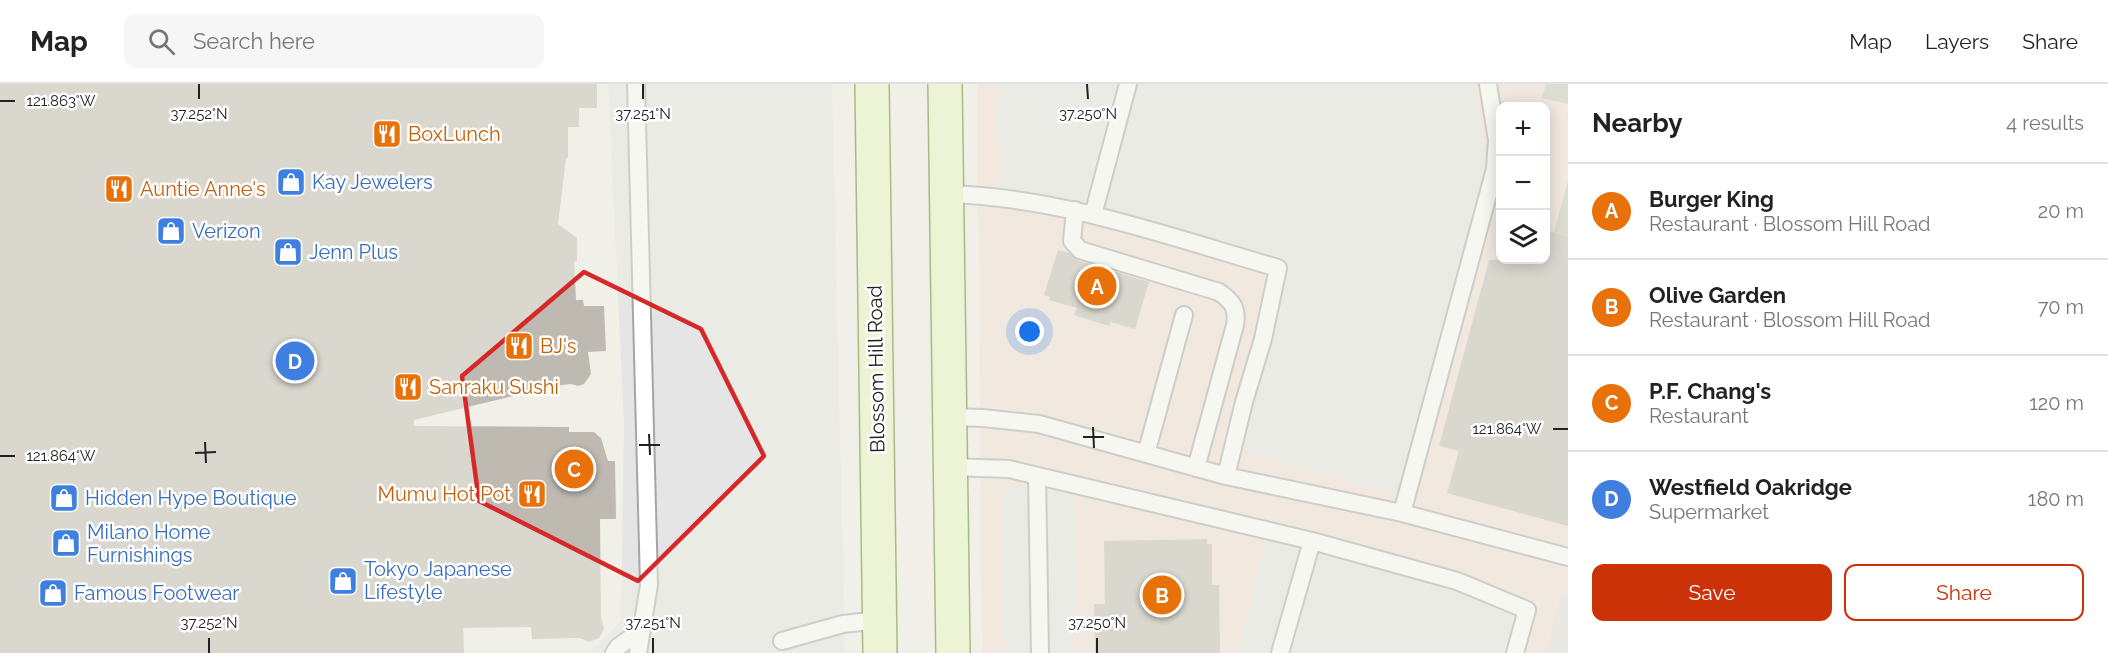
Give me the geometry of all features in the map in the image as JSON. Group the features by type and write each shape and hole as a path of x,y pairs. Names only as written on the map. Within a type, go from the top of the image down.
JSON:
{"main road":[{"name":"Blossom Hill Road","path":"872,84 880,653"},
{"path":"945,84 952,653"}],"lane":[{"path":"636,84 649,585 638,653"},
{"path":"1093,215 1128,84"},
{"path":"1402,513 1495,169 1497,140 1488,84"},
{"path":"947,194 985,195 1075,210 1278,268 1263,339 1244,402 1227,476"},
{"path":"1075,210 1072,242 1080,250 1219,292 1232,301 1237,315 1235,325 1196,468"},
{"path":"1146,454 1184,315"},
{"path":"949,417 1039,424 1227,476 1402,513 1568,557"},
{"path":"950,467 1009,469 1312,541 1457,581 1527,610 1515,653"},
{"path":"1037,476 1040,653"},
{"path":"1280,653 1312,541"},
{"path":"782,641 843,624 879,620"},
{"path":"614,653 618,647 640,631"}],"highlighted area":[{"path":"584,272 701,329 764,456 638,581 479,501 462,376"}],"shaded area":[{"path":"608,84 832,84 845,653 589,653 621,621 624,424"},
{"path":"977,84 1568,84 1568,596 1561,594 1545,653 982,653"},
{"path":"1005,84 1473,84 1489,161 1398,496 1228,444 1276,276 1002,191 997,111"},
{"path":"1546,84 1568,84 1568,104 1542,98"},
{"path":"1568,181 1568,236 1554,232"},
{"path":"1003,485 1073,489 1076,653 1005,653"},
{"path":"1266,540 1516,608 1504,653 1238,653"},
{"path":"1561,594 1568,596 1568,653 1545,653"}],"building":[{"path":"0,84 597,84 597,108 579,108 579,127 568,127 568,158 566,158 558,224 577,238 577,261 574,262 576,300 583,300 584,306 604,306 606,351 588,352 591,374 584,384 530,389 530,392 414,420 414,426 569,427 569,432 594,432 601,438 608,461 615,461 616,519 600,519 601,617 604,629 599,638 589,642 580,638 532,639 531,627 463,628 464,653 0,653"},
{"path":"1550,231 1568,236 1568,526 1447,493 1459,451 1439,446 1489,260 1496,260 1496,264 1550,264"},
{"path":"1058,250 1069,253 1077,260 1149,282 1135,329 1111,322 1109,326 1074,315 1077,308 1049,300 1050,297 1044,295"},
{"path":"1207,539 1207,544 1212,544 1212,585 1219,585 1220,653 1095,653 1094,604 1105,604 1104,541"}],"place":[{"name":"BoxLunch","path":"387,134"},
{"name":"Kay Jewelers","path":"291,182"},
{"name":"Auntie Anne's","path":"119,189"},
{"name":"Verizon","path":"171,231"},
{"name":"Jenn Plus","path":"288,252"},
{"name":"Burger King","path":"1097,286"},
{"name":"BJ's","path":"519,346"},
{"name":"Westfield Oakridge","path":"295,361"},
{"name":"Sanraku Sushi","path":"408,387"},
{"name":"P.F. Chang's","path":"574,469"},
{"name":"Mumu Hot Pot","path":"532,494"},
{"name":"Hidden Hype Boutique","path":"64,498"},
{"name":"Milano Home Furnishings","path":"66,543"},
{"name":"Tokyo Japanese Lifestyle","path":"343,581"},
{"name":"Famous Footwear","path":"53,593"},
{"name":"Olive Garden","path":"1162,595"}]}
